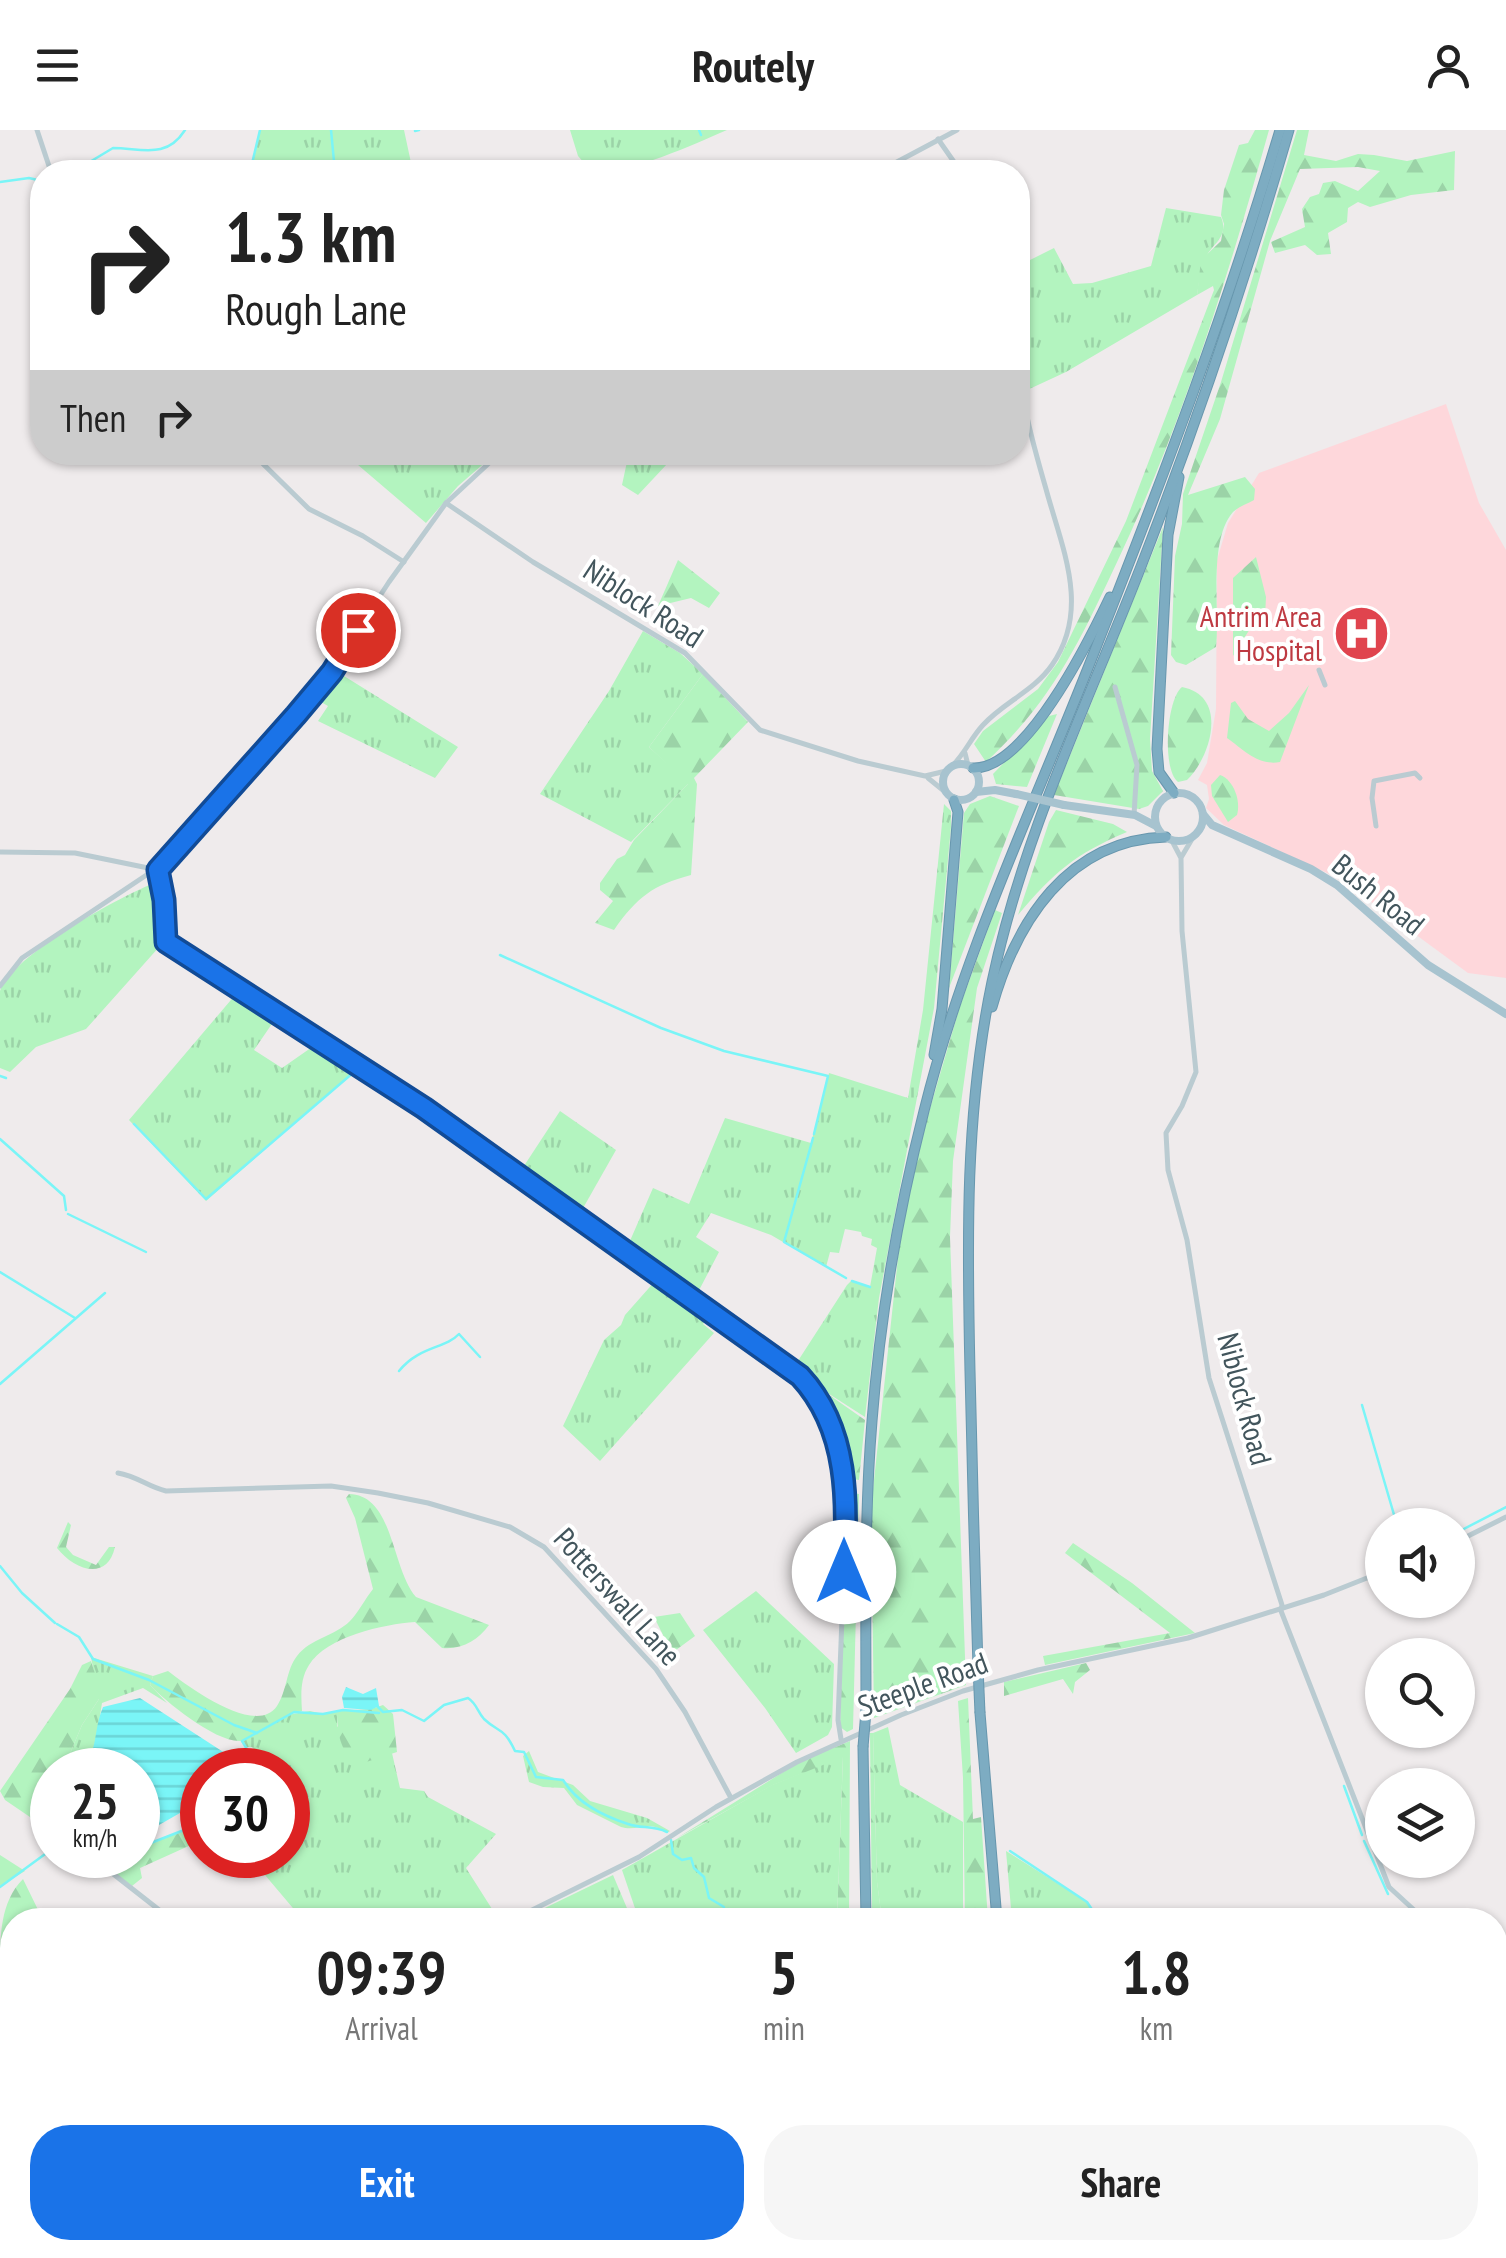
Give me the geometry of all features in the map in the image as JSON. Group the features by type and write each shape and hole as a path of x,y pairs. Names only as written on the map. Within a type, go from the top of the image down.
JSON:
{"highway":[{"path":"924,1112 982,930 1141,537 1226,305 1280,130"},
{"path":"996,1908 978,1667 967,1221 975,1079 994,970 1022,869 1184,450 1246,275 1290,130"},
{"path":"1174,793 1160,772 1157,749 1168,536 1184,450"},
{"path":"973,770 995,763 1059,694 1141,537"},
{"path":"866,1908 863,1747 867,1526 875,1386 892,1254 942,1009 958,812 954,800"},
{"path":"975,1079 1008,957 1039,904 1063,879 1097,856 1150,837 1169,838"}],"main road":[{"path":"995,790 973,770 948,769 942,781 944,790 954,800 995,790 1135,815 1169,838 1182,840 1212,825"},
{"path":"973,770 976,792"},
{"path":"1135,815 1157,807 1174,793 1191,796 1203,814 1198,831"},
{"path":"1157,807 1158,827"},
{"name":"Bush Road","path":"1203,814 1212,825 1312,869 1337,885 1428,965 1506,1014"}],"street":[{"path":"37,130 47,160"},
{"path":"900,160 956,130"},
{"path":"938,139 953,160"},
{"path":"948,769 966,753 988,720 1024,694 1049,669 1062,648 1072,610 1069,570 1030,426"},
{"path":"264,465 309,509 404,562"},
{"path":"0,986 22,958 158,870 323,683 446,503 487,465"},
{"name":"Niblock Road","path":"446,503 533,562 685,654 760,730 834,756 925,776 944,790"},
{"path":"1319,670 1325,685"},
{"path":"1115,688 1136,760 1135,815"},
{"path":"966,753 973,770"},
{"name":"Niblock Road","path":"925,776 948,769"},
{"path":"1376,826 1374,781 1415,773 1420,778"},
{"path":"1181,858 1198,831"},
{"name":"Niblock Road","path":"1169,838 1181,858 1182,928 1196,1072 1166,1133 1168,1170 1187,1240 1210,1378 1282,1608 1326,1731 1389,1887 1412,1908"},
{"path":"0,852 82,854 158,870"},
{"path":"158,870 164,900 164,938 170,947 424,1108 620,1250 790,1366 814,1391 836,1435 844,1478 838,1720 841,1739"},
{"name":"Potterswall Lane","path":"118,1474 135,1476 166,1492 331,1486 451,1508 526,1534 544,1547 656,1669 685,1712 732,1798"},
{"path":"1475,1532 1506,1517"},
{"name":"Steeple Road","path":"536,1908 639,1857 732,1798 841,1739 963,1691 1038,1670 1177,1640 1365,1578"},
{"path":"118,1878 157,1908"}],"shaded area":[{"name":"Antrim Area Hospital","path":"1446,404 1479,503 1506,550 1506,978 1468,973 1340,879 1224,825 1206,808 1207,785 1198,780 1207,763 1216,709 1217,560 1228,523 1259,473"}],"green space":[{"path":"260,130 404,130 410,160 253,160"},
{"path":"570,130 727,130 652,160 582,160"},
{"path":"1255,130 1269,130 1237,240 1184,402 1141,508 1063,668 1030,716 986,762 974,744 983,731 1038,689 1058,662 1126,521 1214,290 1213,286 1197,295 1201,260 1221,241 1224,190 1239,145 1248,143"},
{"path":"1297,130 1309,130 1304,155 1336,161 1358,154 1407,161 1455,151 1454,190 1411,195 1370,207 1358,202 1348,208 1347,222 1328,233 1331,254 1317,255 1305,245 1275,253 1271,242 1305,227 1302,209 1310,197 1319,194 1323,183 1335,181 1358,191 1380,171 1358,167 1300,169 1270,241 1220,419 1188,495 1245,477 1255,489 1254,500 1233,512 1220,540 1216,647 1186,665 1176,662 1171,655 1175,556 1183,494"},
{"path":"1166,208 1221,217 1223,231 1204,261 1197,295 1066,372 1030,389 1030,260 1054,248 1073,284 1092,283 1151,266"},
{"path":"358,465 482,465 426,523"},
{"path":"626,465 666,465 638,495 622,485"},
{"path":"1163,527 1150,739 1152,771 1163,791 1139,809 1054,795"},
{"path":"1256,557 1266,597 1265,617 1253,624 1233,656 1233,578"},
{"path":"678,560 720,593 709,608 691,598 658,606"},
{"path":"643,631 680,653 703,674 649,747 689,783 631,842 540,794 609,691"},
{"path":"336,671 458,747 435,778 318,721 328,706 314,698"},
{"path":"703,674 748,722 694,778 697,784 691,875 647,894 614,930 595,923 613,901 600,890 600,883 617,859 625,855 634,840 688,784 649,747"},
{"path":"1309,685 1280,762 1258,759 1227,738 1231,703 1235,701 1248,719 1269,731 1289,713"},
{"path":"1182,687 1206,702 1211,728 1196,770 1187,780 1178,782 1170,764 1168,735 1172,706"},
{"path":"1057,714 1027,787 996,784 993,774 1049,716"},
{"path":"1220,775 1233,786 1237,798 1237,815 1228,822 1212,796 1211,785"},
{"path":"990,796 1019,806 949,988 964,813 970,804"},
{"path":"944,804 951,811 951,827 934,1008 879,1298 865,1417 826,1392 822,1395 794,1367 847,1285 852,1280 870,1287 877,1248 871,1245 872,1239 845,1229 839,1253 830,1252 826,1267 771,1235 711,1213 696,1237 719,1252 695,1298 626,1250 653,1188 689,1204 725,1118 811,1143 829,1073 908,1098 923,1010"},
{"path":"1056,810 1113,824 1127,832 1066,866 1018,915 1049,822"},
{"path":"157,882 161,900 160,946 86,1029 36,1047 10,1072 0,1068 0,991 9,977 70,928"},
{"path":"995,910 1002,913 977,988 953,1161 950,1237 966,1685 874,1718 871,1508 900,1239 922,1136 960,1006"},
{"path":"236,994 276,1018 254,1050 282,1068 315,1045 355,1071 206,1201 129,1120"},
{"path":"560,1111 616,1150 578,1217 520,1172"},
{"path":"656,1280 709,1317 703,1324 714,1333 600,1461 563,1426 604,1340 621,1325"},
{"path":"825,1392 865,1420 859,1480 846,1478 839,1434 822,1395"},
{"path":"349,1494 375,1506 416,1597 489,1625 480,1635 463,1646 442,1648 415,1622 372,1629 342,1640 317,1655 306,1670 302,1711 245,1740 235,1741 209,1731 150,1685 153,1676 168,1671 206,1697 239,1713 267,1714 277,1706 297,1656 350,1621 373,1589 346,1498"},
{"path":"859,1494 853,1729 847,1732 840,1727 847,1496"},
{"path":"68,1522 71,1525 66,1547 73,1555 96,1565 109,1547 115,1547 105,1565 81,1567 57,1548"},
{"path":"1073,1543 1195,1633 1045,1665 1043,1656 1170,1633 1065,1553"},
{"path":"756,1591 834,1664 832,1727 828,1735 796,1753 703,1630"},
{"path":"680,1613 695,1636 672,1653 654,1617"},
{"path":"91,1657 153,1676 150,1685 167,1703 143,1688 102,1703 93,1748 72,1748 99,1699"},
{"path":"91,1661 99,1699 72,1748 30,1748 30,1817 5,1800 0,1791 70,1689 82,1665"},
{"path":"1086,1663 1090,1670 1075,1682 1073,1694 1063,1679 1004,1696 1004,1682"},
{"path":"968,1698 973,1819 981,1817 987,1908 965,1908 958,1701"},
{"path":"383,1705 393,1714 397,1752 357,1765 341,1741 337,1711"},
{"path":"337,1711 337,1726 367,1760 392,1753 400,1788 424,1791 428,1797 496,1834 466,1868 491,1908 293,1908 267,1878 310,1878 310,1748 253,1748 242,1741 287,1715"},
{"path":"888,1727 900,1785 963,1822 963,1908 880,1908 873,1733"},
{"path":"870,1733 880,1908 872,1908"},
{"path":"850,1741 849,1908 837,1908 843,1757 773,1785 677,1838 801,1761"},
{"path":"529,1751 538,1772 573,1785 590,1801 647,1818 670,1831 649,1826 621,1827 577,1805 564,1788 529,1782 523,1756"},
{"path":"843,1756 837,1908 635,1908 622,1870 772,1785"},
{"path":"180,1832 180,1850 160,1859 160,1839"},
{"path":"1006,1851 1091,1908 1011,1908"},
{"path":"0,1855 25,1871 0,1886"},
{"path":"613,1875 627,1908 545,1908"},
{"path":"122,1878 142,1878 132,1886"},
{"path":"23,1879 37,1908 6,1908"}],"water":[{"path":"346,1687 363,1694 376,1688 379,1706 371,1710 344,1708 342,1697"},
{"path":"140,1698 217,1748 180,1748 180,1813 160,1824 160,1748 92,1748 103,1707"}],"waterway":[{"path":"93,160 113,148 161,149 185,130"},
{"path":"253,160 260,130"},
{"path":"331,130 334,160"},
{"path":"415,131 419,130"},
{"path":"699,130 701,135"},
{"path":"0,182 30,178"},
{"path":"500,955 661,1028 724,1051 828,1076 814,1134"},
{"path":"134,1124 206,1199 354,1072"},
{"path":"0,1076 6,1078"},
{"path":"813,1138 784,1242 846,1278"},
{"path":"0,1139 64,1196 66,1210"},
{"path":"68,1214 146,1252"},
{"path":"0,1272 75,1318"},
{"path":"852,1281 870,1287"},
{"path":"0,1384 105,1293"},
{"path":"399,1371 423,1352 459,1334 480,1357"},
{"path":"1362,1405 1392,1508"},
{"path":"1475,1523 1506,1507"},
{"path":"0,1566 55,1623"},
{"path":"57,1624 79,1637 93,1659 149,1680 257,1733"},
{"path":"378,1707 383,1712 402,1710 424,1721 444,1705 468,1698 484,1719 504,1734 515,1751 524,1752 536,1777 563,1780 584,1802 609,1817 667,1832"},
{"path":"246,1748 242,1741 294,1712 379,1713"},
{"path":"1344,1786 1362,1835"},
{"path":"160,1839 180,1832"},
{"path":"671,1840 673,1854 682,1860 691,1858 694,1868 704,1877 709,1898 724,1907"},
{"path":"1364,1841 1388,1894"},
{"path":"1010,1851 1091,1908"},
{"path":"0,1887 30,1865"}],"place":[{"name":"Antrim Area Hospital","path":"1361,634"}],"route":[{"path":"358,630 332,672 158,870 166,942 424,1108 620,1250 790,1366 823,1405 839,1444 844,1478 844,1572"}]}
